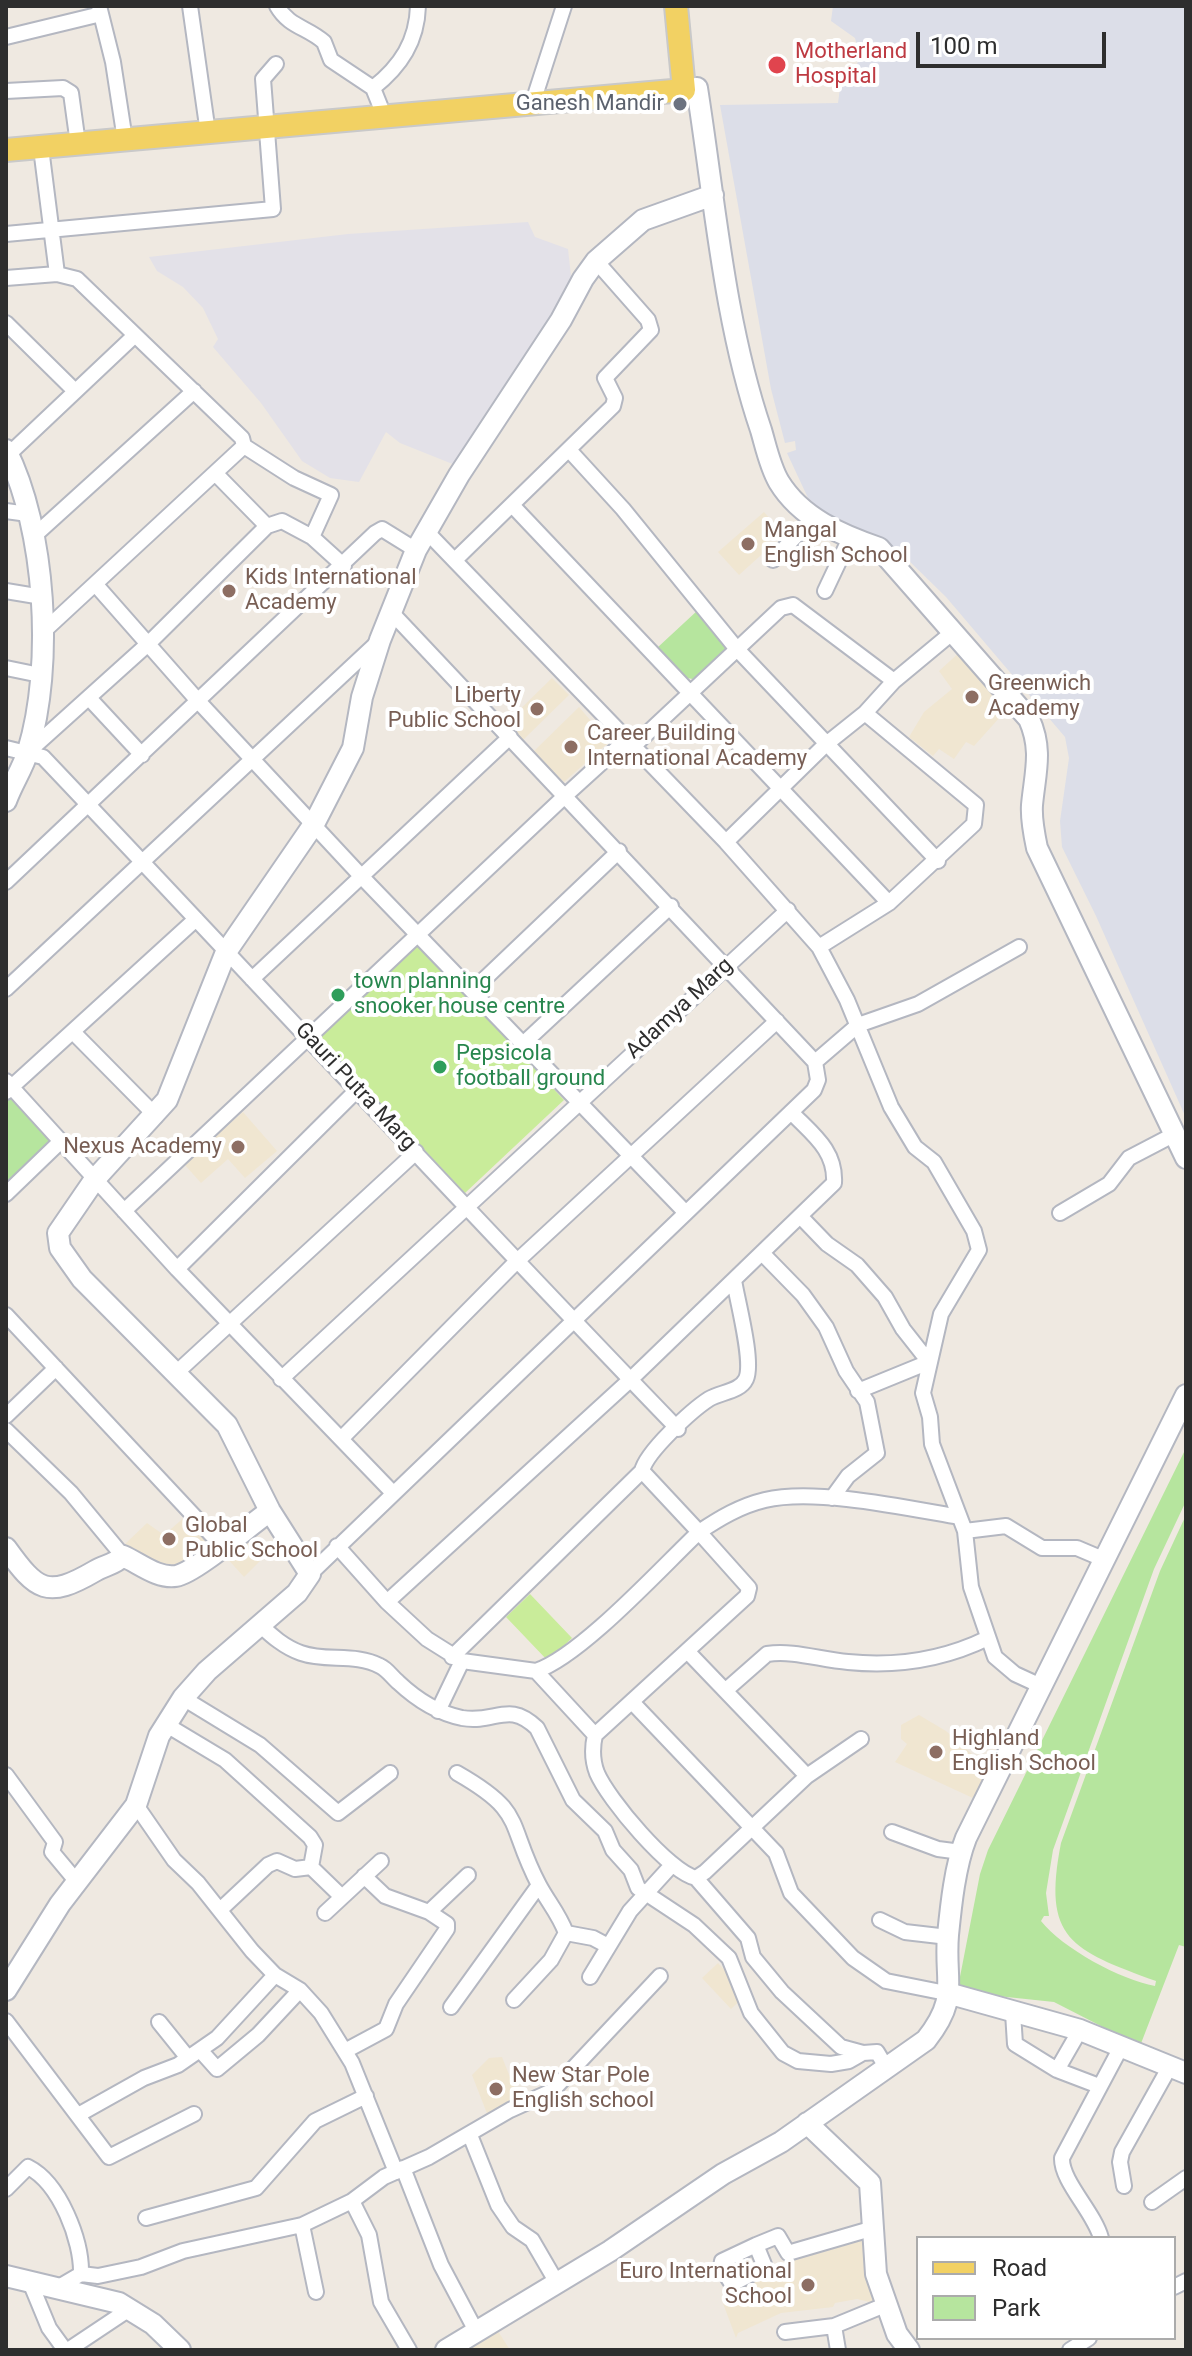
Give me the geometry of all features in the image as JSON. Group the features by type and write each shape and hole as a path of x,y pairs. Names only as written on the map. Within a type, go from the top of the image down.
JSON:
{"main road":[{"path":"676,6 684,90"},
{"path":"6,150 697,88 750,400 779,481 813,518 850,538 879,548 1029,719 1037,738 1039,759 1032,808 1037,848 1186,1158"},
{"path":"6,1990 40,1934 136,1805 152,1750 183,1698 207,1671 297,1593 310,1574 270,1511 227,1425 82,1279 60,1248 60,1225 95,1179 156,1116 175,1084 194,1024 226,952 314,824 353,748 362,697 380,640 416,550 596,261 624,234 657,212 713,195"},
{"path":"6,801 28,752 44,631 34,536 7,452"},
{"path":"446,2350 807,2123 926,2040 951,1994 948,1937 961,1852 1186,1395"},
{"path":"6,1548 25,1574 39,1586 51,1589 69,1587 99,1568 114,1564 123,1556 161,1575 176,1576 194,1568 270,1511"},
{"path":"951,1994 1080,2030 1120,2049 1178,2070"},
{"path":"807,2123 870,2183 876,2274 897,2334 909,2350"},
{"path":"6,2276 131,2308 180,2350"}],"street":[{"path":"190,6 208,133"},
{"path":"277,6 298,29 324,42 331,60 373,88 385,118"},
{"path":"373,88 388,77 414,39 418,6"},
{"path":"532,105 564,6"},
{"path":"6,37 100,10 113,62 125,140"},
{"path":"6,234 273,209 263,79 276,64"},
{"path":"6,91 63,88 71,93 78,144"},
{"path":"41,148 57,274"},
{"path":"456,559 613,406 615,398 605,378 651,330 648,320 596,261"},
{"path":"6,278 57,274 77,279 133,337 242,438 244,446 294,478 331,495 312,537"},
{"path":"6,323 75,391"},
{"path":"7,452 133,337"},
{"path":"34,536 194,391"},
{"path":"44,631 244,446"},
{"path":"570,451 623,509 736,648 938,861"},
{"path":"216,474 267,526"},
{"path":"512,505 889,903"},
{"path":"6,511 28,514"},
{"path":"773,560 813,518"},
{"path":"6,748 28,752 148,644 267,526 282,521 312,537 344,566"},
{"path":"6,882 382,529 416,550"},
{"path":"427,532 631,741 819,947 858,1025 891,1107 915,1147 934,1162 974,1231 979,1250 941,1314 923,1393 930,1417 932,1444 962,1524 971,1587 995,1657 1015,1674 1041,1686"},
{"path":"825,591 850,538"},
{"path":"96,585 199,702 362,877 474,989 686,1213"},
{"path":"6,591 42,597"},
{"path":"124,1211 566,795 622,744 639,741 781,608 793,605 894,681"},
{"path":"310,1574 791,1112 818,1080 815,1062 392,613"},
{"path":"726,842 825,745 865,713 894,681 953,632"},
{"path":"6,989 380,640"},
{"path":"6,668 40,675"},
{"path":"89,698 142,755"},
{"path":"819,947 889,903 938,861 974,824 976,805 865,713"},
{"path":"252,979 510,737"},
{"name":"Gauri Putra Marg","path":"28,752 43,757 142,860 468,1208 515,1263 678,1429"},
{"path":"474,989 619,851"},
{"path":"525,1042 671,906"},
{"name":"Adamya Marg","path":"281,1379 788,910"},
{"path":"196,919 74,1033 8,1087 281,1379 393,1493"},
{"path":"815,1062 858,1025 918,1004 1019,947"},
{"path":"341,1439 515,1263 777,1021"},
{"path":"74,1033 156,1116"},
{"path":"177,1269 356,1091"},
{"path":"387,1602 630,1380 834,1183 835,1165 831,1154 791,1112"},
{"path":"1060,1213 1109,1184 1129,1158 1175,1134"},
{"path":"6,1194 61,1141"},
{"path":"175,1374 416,1152"},
{"path":"800,1216 827,1244 857,1265 885,1297 903,1329 929,1362"},
{"path":"762,1253 816,1311 858,1391 867,1402 877,1453 848,1476 832,1498"},
{"path":"438,1711 457,1659 642,1471 651,1453 705,1403 736,1389 746,1379 748,1363 734,1280"},
{"path":"6,1315 222,1546"},
{"path":"858,1391 929,1362"},
{"path":"6,1416 56,1368"},
{"path":"6,1430 71,1493 123,1556"},
{"path":"642,1471 749,1588 747,1596 595,1735 592,1751 595,1770 604,1788 671,1866 696,1878 748,1938 753,1957 782,1992 841,2047 863,2053 877,2052 886,2067"},
{"path":"337,1546 387,1602 457,1659 536,1671 562,1658 585,1639 699,1532 722,1516 767,1499 832,1498 962,1524 1006,1526 1042,1548 1077,1548 1103,1559"},
{"path":"260,1625 280,1643 303,1654 354,1659 383,1667 408,1692 438,1711 464,1718 517,1712 528,1719 537,1728 573,1800 605,1831 613,1850 631,1870 644,1893 694,1925 729,1958 751,2013 783,2053 798,2061 831,2064 849,2061 863,2053"},
{"path":"726,1690 767,1654 824,1656 846,1662 922,1662 956,1654 988,1638"},
{"path":"688,1652 807,1776"},
{"path":"536,1671 595,1735"},
{"path":"183,1698 260,1745 338,1813 390,1773"},
{"path":"633,1703 776,1853 791,1893 870,1973 886,1981 951,1994"},
{"path":"165,1724 225,1760 310,1837 316,1855 311,1867"},
{"path":"696,1878 807,1776 861,1739"},
{"path":"457,1773 493,1794 506,1806 539,1885 558,1911 566,1933 551,1960 514,2000"},
{"path":"6,1775 55,1842 52,1852 77,1882"},
{"path":"136,1805 174,1860 275,1975 300,1990 321,2013 345,2051 441,2265 476,2331"},
{"path":"892,1832 938,1849 961,1852"},
{"path":"220,1910 268,1865 277,1861 295,1869 311,1867"},
{"path":"325,1913 381,1861"},
{"path":"590,1977 644,1893 671,1866"},
{"path":"311,1867 342,1897"},
{"path":"429,1912 468,1875"},
{"path":"345,2051 386,2029 396,2004 444,1935 447,1924 429,1912 385,1896 364,1876"},
{"path":"451,2007 539,1885"},
{"path":"880,1920 926,1937 948,1937"},
{"path":"566,1933 593,1938 608,1946"},
{"path":"78,2115 194,2054 233,2024 275,1975"},
{"path":"57,2288 81,2274 98,2276 141,2267 183,2251 302,2225 352,2201 399,2170 552,2091 660,1976"},
{"path":"159,2022 194,2054 217,2069 258,2035 300,1990"},
{"path":"1013,2013 1015,2044 1057,2070 1099,2086"},
{"path":"6,2021 109,2157 194,2114"},
{"path":"1057,2070 1080,2030"},
{"path":"1100,2236 1084,2201 1061,2169 1068,2145 1120,2049"},
{"path":"1124,2186 1120,2162 1122,2152 1178,2070"},
{"path":"146,2218 256,2188 315,2121 366,2096"},
{"path":"470,2135 498,2205 513,2227 532,2240 557,2283"},
{"path":"6,2189 28,2167 44,2178 76,2232 81,2250 81,2274"},
{"path":"1152,2202 1186,2178"},
{"path":"352,2201 369,2235 381,2302 409,2350"},
{"path":"302,2225 316,2292"},
{"path":"756,2245 778,2236 788,2253 874,2228"},
{"path":"30,2282 49,2328 67,2350 131,2308"},
{"path":"785,2332 834,2326 885,2305"},
{"path":"834,2326 838,2350"}],"shaded area":[{"path":"833,6 1186,6 1186,1118 1062,847 1060,821 1069,758 1065,737 946,597 904,556 826,516 808,498 787,453 796,450 795,441 785,443 771,389 720,105 838,103 840,88 853,75 860,56 855,38 831,21"},
{"path":"528,222 535,237 568,249 572,285 455,465 400,443 386,432 359,482 330,478 302,461 261,403 213,347 218,339 203,308 183,287 157,271 149,257 348,234"},
{"name":"Mangal English School","path":"764,512 778,528 765,540 770,547 739,575 718,552"},
{"name":"Greenwich Academy","path":"962,650 1010,706 974,746 966,742 954,759 939,749 933,756 909,737 924,712 952,689 939,671"},
{"name":"Liberty Public School","path":"552,678 569,695 522,741 505,724"},
{"name":"Career Building International Academy","path":"579,707 609,742 564,782 533,752"},
{"name":"Nexus Academy","path":"243,1112 277,1151 245,1178 228,1159 201,1183 184,1164"},
{"name":"Global Public School","path":"187,1515 213,1544 183,1570 152,1565 125,1544 147,1523 164,1535"},
{"path":"247,1532 267,1554 244,1577 224,1555"},
{"name":"Highland English School","path":"919,1715 946,1731 990,1770 975,1799 895,1762 907,1744 901,1739 901,1725"},
{"path":"718,1963 747,1994 731,2009 702,1978"},
{"name":"New Star Pole English school","path":"502,2057 520,2102 488,2116 472,2075 489,2058"},
{"name":"Euro International School","path":"867,2236 878,2304 857,2299 835,2303 833,2307 781,2313 738,2333 736,2338 721,2298 762,2271 841,2241"},
{"path":"496,2328 510,2350 462,2350"}],"green space":[{"path":"698,610 727,648 698,680 687,678 657,648"},
{"name":"Pepsicola football ground","path":"415,941 564,1100 465,1193 316,1035"},
{"path":"17,1097 52,1141 6,1185 6,1100"},
{"path":"1186,1448 1186,1501 1154,1569 1053,1850 1046,1893 1049,1916 1044,1916 1041,1921 1077,1952 1126,1977 1155,1986 1156,1981 1103,1960 1070,1936 1060,1921 1056,1875 1061,1843 1160,1571 1186,1515 1186,1947 1179,1945 1140,2046 1054,2002 988,1995 958,1987 980,1874 988,1850"},
{"path":"530,1594 572,1638 548,1661 506,1617"}],"place":[{"name":"Motherland Hospital","path":"777,65"},
{"name":"Ganesh Mandir","path":"680,104"},
{"name":"Mangal English School","path":"748,544"},
{"name":"Kids International Academy","path":"229,591"},
{"name":"Greenwich Academy","path":"972,697"},
{"name":"Liberty Public School","path":"537,709"},
{"name":"Career Building International Academy","path":"571,747"},
{"name":"town planning snooker house centre","path":"338,995"},
{"name":"Pepsicola football ground","path":"440,1067"},
{"name":"Nexus Academy","path":"238,1147"},
{"name":"Global Public School","path":"169,1539"},
{"name":"Highland English School","path":"936,1752"},
{"name":"New Star Pole English school","path":"496,2089"},
{"name":"Euro International School","path":"808,2285"}]}
